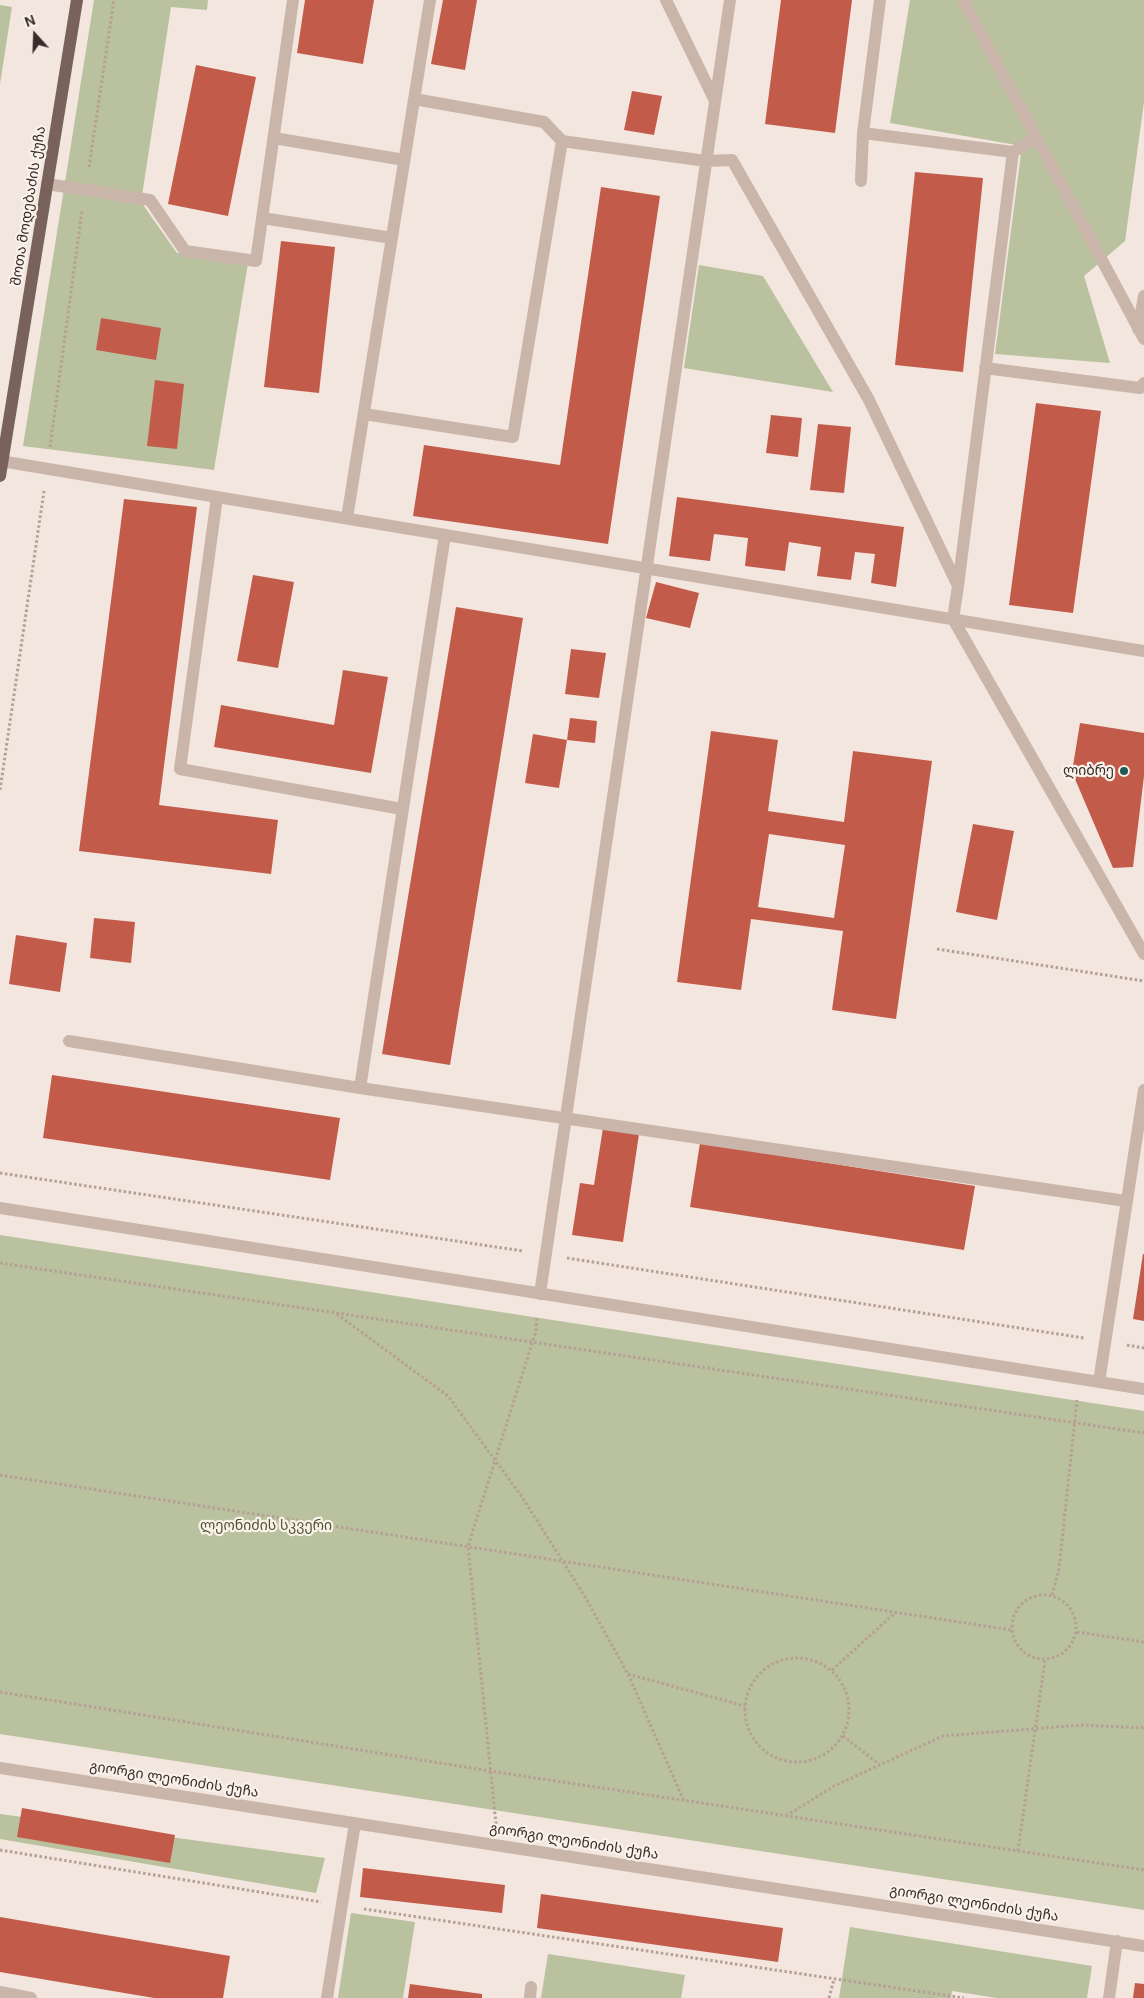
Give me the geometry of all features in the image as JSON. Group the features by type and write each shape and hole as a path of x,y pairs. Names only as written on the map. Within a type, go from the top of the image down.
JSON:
{"main road":[{"name":"შოთა მოდებაძის ქუჩა","path":"0,476 77,0"}],"street":[{"path":"47,184 150,200 185,251 256,261 293,0"},
{"path":"347,518 430,0"},
{"path":"666,0 715,101"},
{"path":"540,1294 730,0"},
{"path":"861,181 863,133 880,0"},
{"path":"963,0 1141,334"},
{"path":"414,99 544,122 562,141 706,161 732,160 868,400 958,586"},
{"path":"863,133 1013,152 1037,138"},
{"path":"274,138 404,160"},
{"path":"364,414 513,437 562,141"},
{"path":"1013,152 953,619 1144,954"},
{"path":"262,218 392,238"},
{"path":"1141,334 1144,296"},
{"path":"985,368 1140,388 1144,383"},
{"path":"1,461 1144,650"},
{"path":"217,497 180,768 402,809"},
{"path":"360,1088 445,535"},
{"path":"69,1041 360,1088 1126,1201"},
{"path":"1098,1382 1144,1090"},
{"path":"0,1208 1144,1389"},
{"name":"გიორგი ლეონიძის ქუჩა","path":"0,1768 1144,1946"},
{"path":"327,1998 355,1824"},
{"path":"1109,1998 1117,1941"},
{"path":"0,1992 24,1997"}],"path":[{"path":"0,790 47,469 85,190 114,0"},
{"path":"937,949 1144,981"},
{"path":"0,1173 546,1254 1144,1348"},
{"path":"0,1263 1144,1433"},
{"path":"498,1846 468,1546 532,1342 540,1294"},
{"path":"337,1313 448,1396 522,1497 628,1674 684,1801"},
{"path":"1052,1595 1059,1568 1080,1378"},
{"path":"0,1475 1012,1630"},
{"path":"1040,1594 1052,1595 1064,1601 1072,1609 1076,1620 1076,1632 1073,1642 1066,1651 1056,1658 1046,1660 1033,1658 1024,1653 1016,1644 1012,1630 1013,1616 1019,1606 1030,1598 1040,1594"},
{"path":"832,1670 896,1612"},
{"path":"1076,1632 1144,1642"},
{"path":"800,1658 816,1661 832,1670 843,1684 849,1701 849,1719 843,1736 832,1749 816,1759 798,1762 780,1760 764,1751 753,1738 746,1723 745,1706 748,1690 757,1677 769,1666 784,1659 800,1658"},
{"path":"1018,1851 1046,1660"},
{"path":"628,1674 745,1706"},
{"path":"0,1692 490,1771 1144,1870"},
{"path":"786,1816 834,1786 943,1736 1081,1725 1144,1728"},
{"path":"843,1736 880,1765"},
{"path":"0,1850 342,1906 964,1998"},
{"path":"829,1998 834,1979"}],"green space":[{"path":"94,0 208,0 207,10 171,7 141,202 177,253 248,263 214,470 23,446"},
{"path":"910,0 1144,0 1144,102 1125,241 1084,276 1110,363 995,354 1022,146 890,123"},
{"path":"0,5 12,7 0,84"},
{"path":"699,265 763,276 833,392 684,368"},
{"name":"ლეონიძის სკვერი","path":"0,1235 1144,1411 1144,1910 0,1734"},
{"path":"0,1814 325,1858 316,1893 0,1839"},
{"path":"351,1913 415,1922 403,1998 338,1998"},
{"path":"850,1927 1092,1966 1087,1998 997,1998 952,1991 951,1998 839,1998"},
{"path":"548,1954 685,1975 681,1998 541,1998"}],"building":[{"path":"305,0 374,0 363,64 297,53"},
{"path":"443,0 477,0 465,70 431,64"},
{"path":"781,0 852,0 835,133 765,124"},
{"path":"196,65 256,77 228,216 168,204"},
{"path":"632,91 662,96 654,135 624,130"},
{"path":"915,172 983,178 963,372 895,365"},
{"path":"601,187 660,196 608,544 413,516 424,445 560,465"},
{"path":"281,241 335,247 319,393 264,387"},
{"path":"101,318 161,328 156,360 96,350"},
{"path":"155,380 184,384 177,449 147,446"},
{"path":"1036,403 1101,411 1073,613 1009,605"},
{"path":"771,415 802,418 798,457 766,453"},
{"path":"818,424 851,427 844,493 810,490"},
{"path":"677,497 904,527 896,587 871,583 875,554 855,552 851,580 817,576 821,547 789,542 785,571 745,566 748,538 714,534 710,561 669,556"},
{"path":"124,499 197,507 159,805 278,820 271,874 79,851"},
{"path":"253,575 294,582 278,668 237,661"},
{"path":"656,582 699,593 690,628 646,618"},
{"path":"456,607 523,618 450,1065 382,1054"},
{"path":"571,649 606,653 599,698 565,694"},
{"path":"343,670 388,677 371,773 214,747 221,705 334,725"},
{"path":"570,718 597,721 595,743 567,740"},
{"path":"1080,723 1144,733 1144,776 1133,867 1113,868 1072,772"},
{"path":"711,731 778,740 768,811 844,822 853,751 932,761 896,1019 832,1010 843,931 751,919 741,990 677,982","holes":["769,834 845,845 834,918 758,907"]},
{"path":"533,734 567,740 559,788 525,783"},
{"path":"973,824 1014,831 997,920 956,912"},
{"path":"94,918 135,922 131,963 90,958"},
{"path":"16,935 67,943 60,992 9,984"},
{"path":"52,1075 340,1118 330,1180 43,1138"},
{"path":"603,1128 639,1134 623,1242 572,1235 580,1183 594,1185"},
{"path":"700,1143 975,1186 964,1250 690,1207"},
{"path":"1144,1254 1144,1321 1133,1319"},
{"path":"22,1808 175,1835 170,1863 17,1837"},
{"path":"363,1868 505,1885 502,1913 360,1897"},
{"path":"541,1894 783,1928 778,1962 537,1928"},
{"path":"0,1917 230,1956 223,1998 154,1998 0,1972"},
{"path":"1135,1983 1144,1984 1144,1998 1133,1998"},
{"path":"410,1984 482,1994 482,1998 408,1998"}],"place":[{"name":"ლიბრე","path":"1124,771"}]}
